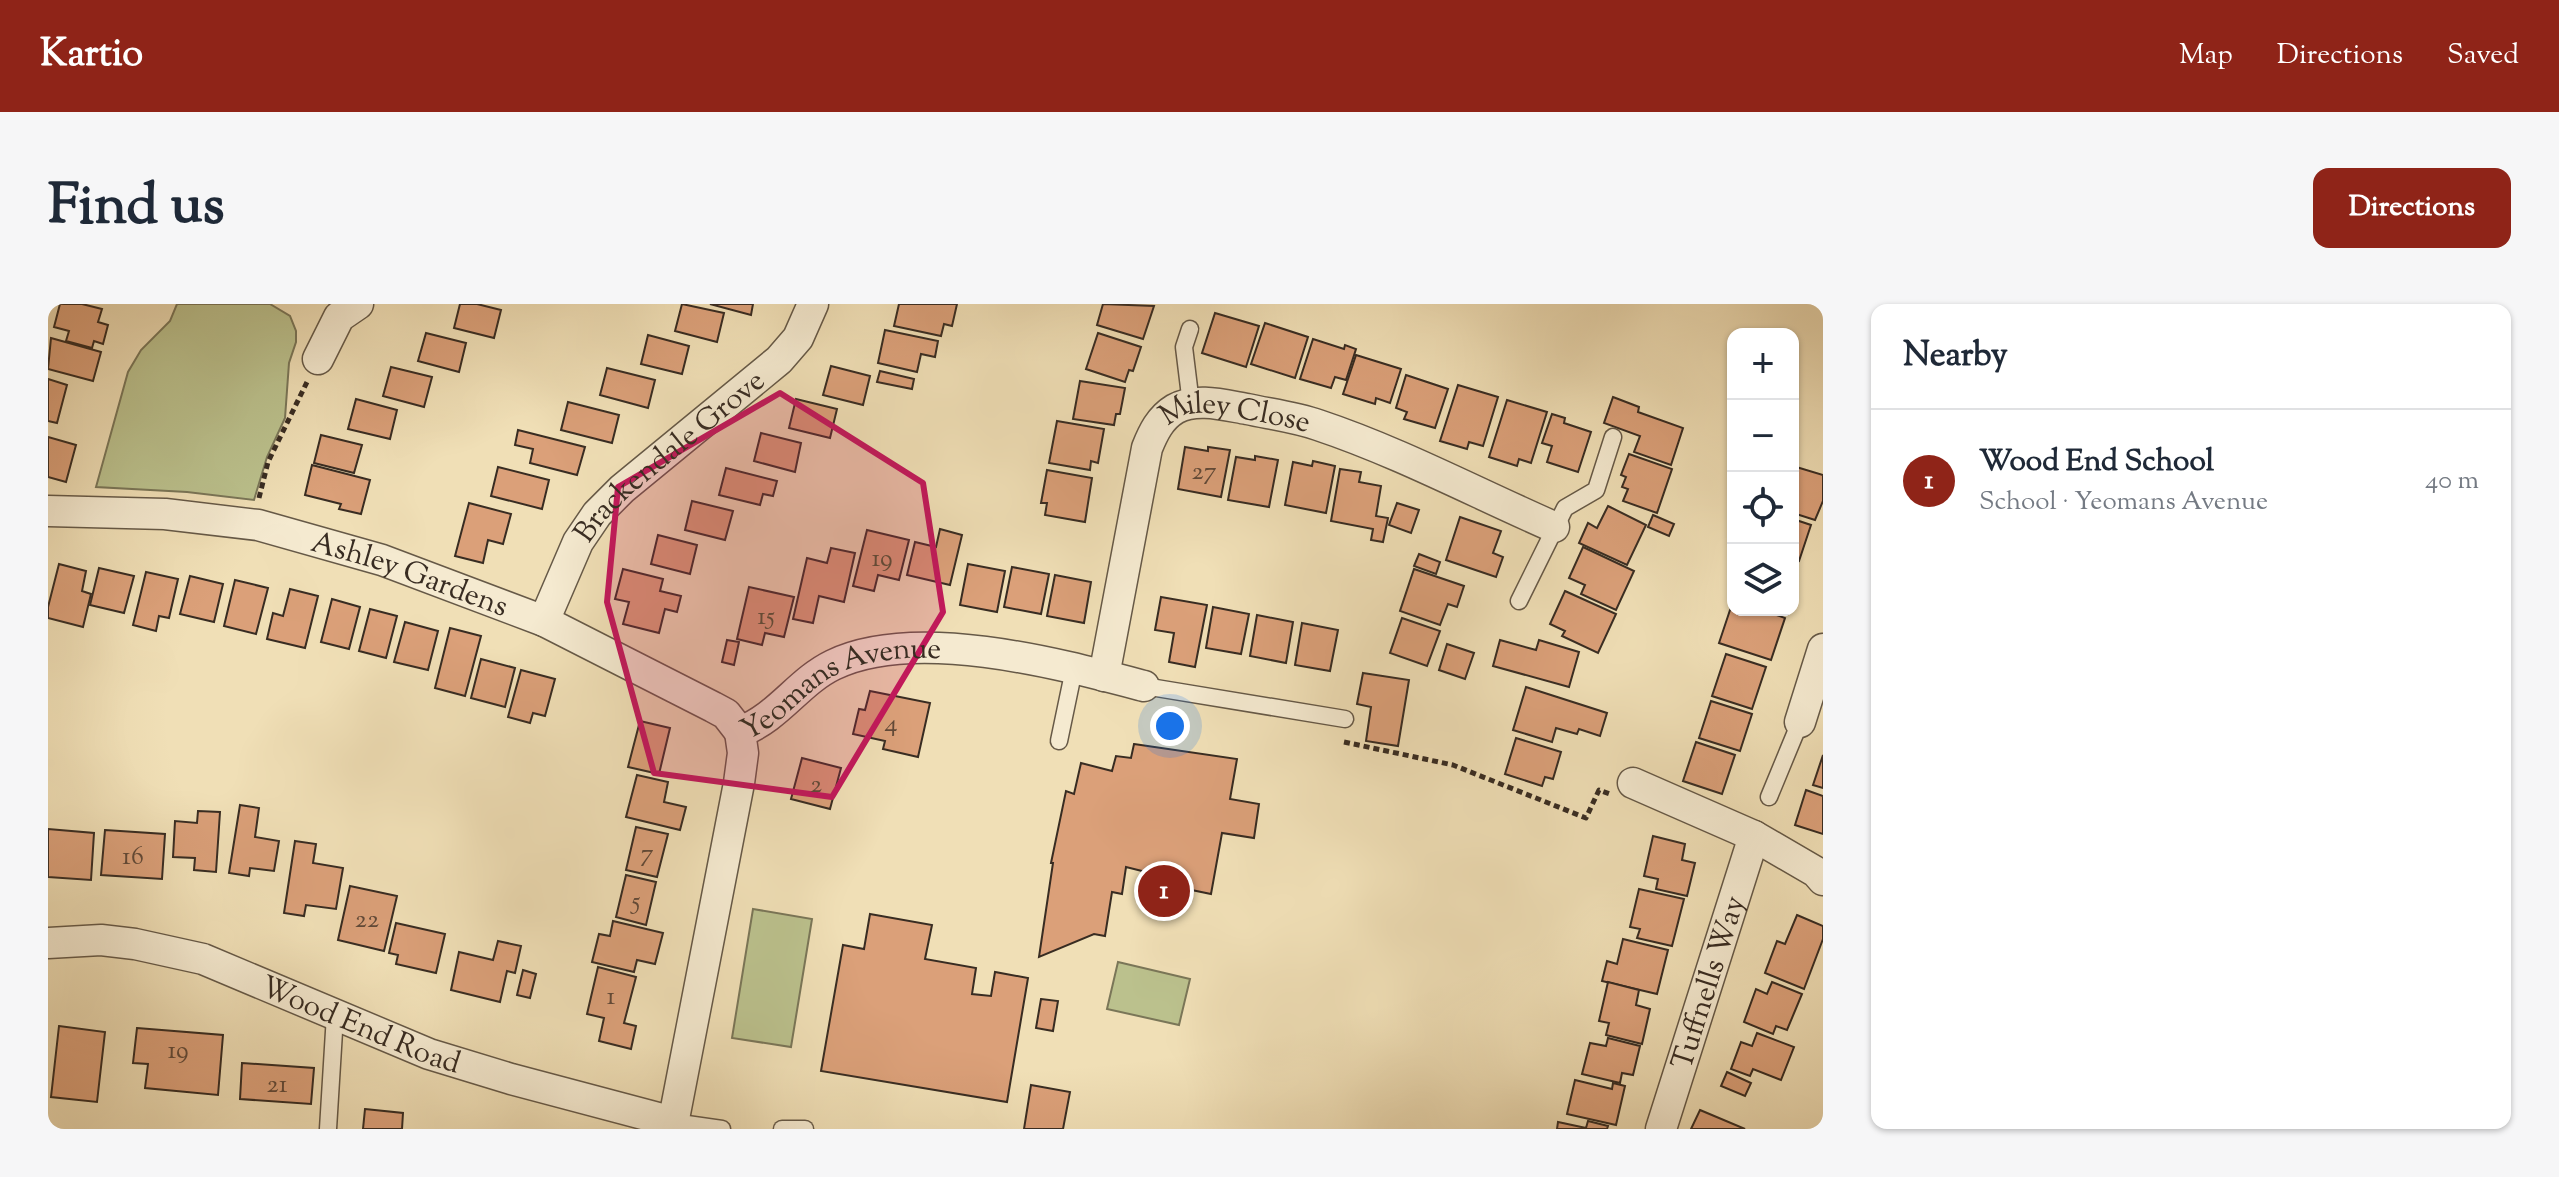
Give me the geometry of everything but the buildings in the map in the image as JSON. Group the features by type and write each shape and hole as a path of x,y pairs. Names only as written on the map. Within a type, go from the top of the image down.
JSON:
{"street":[{"name":"Brackendale Grove","path":"544,621 578,542 597,514 622,489 779,360 798,338 810,317 813,304"},
{"path":"318,359 338,308"},
{"name":"Miley Close","path":"1104,676 1147,448 1162,419 1175,409 1191,404 1216,403 1315,424 1554,527"},
{"name":"Ashley Gardens","path":"48,511 165,514 258,525 382,560 544,621 726,714 740,732"},
{"name":"Yeomans Avenue","path":"672,1125 739,783 743,753 740,732 757,726 783,707 815,676 833,665 889,649 936,649 1006,655 1144,686"},
{"path":"1800,722 1823,649"},
{"path":"1633,783 1754,836 1816,872 1823,880"},
{"name":"Tuffnells Way","path":"1661,1129 1754,836"},
{"name":"Wood End Road","path":"48,943 101,940 203,959 429,1054 672,1125"}],"lane":[{"path":"1190,329 1184,347 1191,404"},
{"path":"1519,601 1565,508 1596,490 1613,437"},
{"path":"1059,741 1074,669"},
{"path":"1144,686 1345,719"},
{"path":"1769,797 1800,722"},
{"path":"328,1129 335,1015"},
{"path":"672,1125 722,1129"},
{"path":"782,1129 805,1129"}],"path":[{"path":"258,525 259,500 268,462 318,359"},
{"path":"1342,742 1453,765 1586,818 1599,790 1620,799 1633,783"}],"highlighted area":[{"path":"780,393 923,483 943,612 832,797 654,773 607,602 618,487"}],"green space":[{"path":"177,304 270,304 290,316 296,331 289,363 285,418 267,457 254,500 187,492 96,487 128,372 141,350 170,321"},
{"path":"753,909 812,919 791,1047 732,1038"},
{"path":"1118,962 1190,979 1179,1025 1107,1009"}],"place":[{"name":"Wood End School","path":"1164,891"}]}
